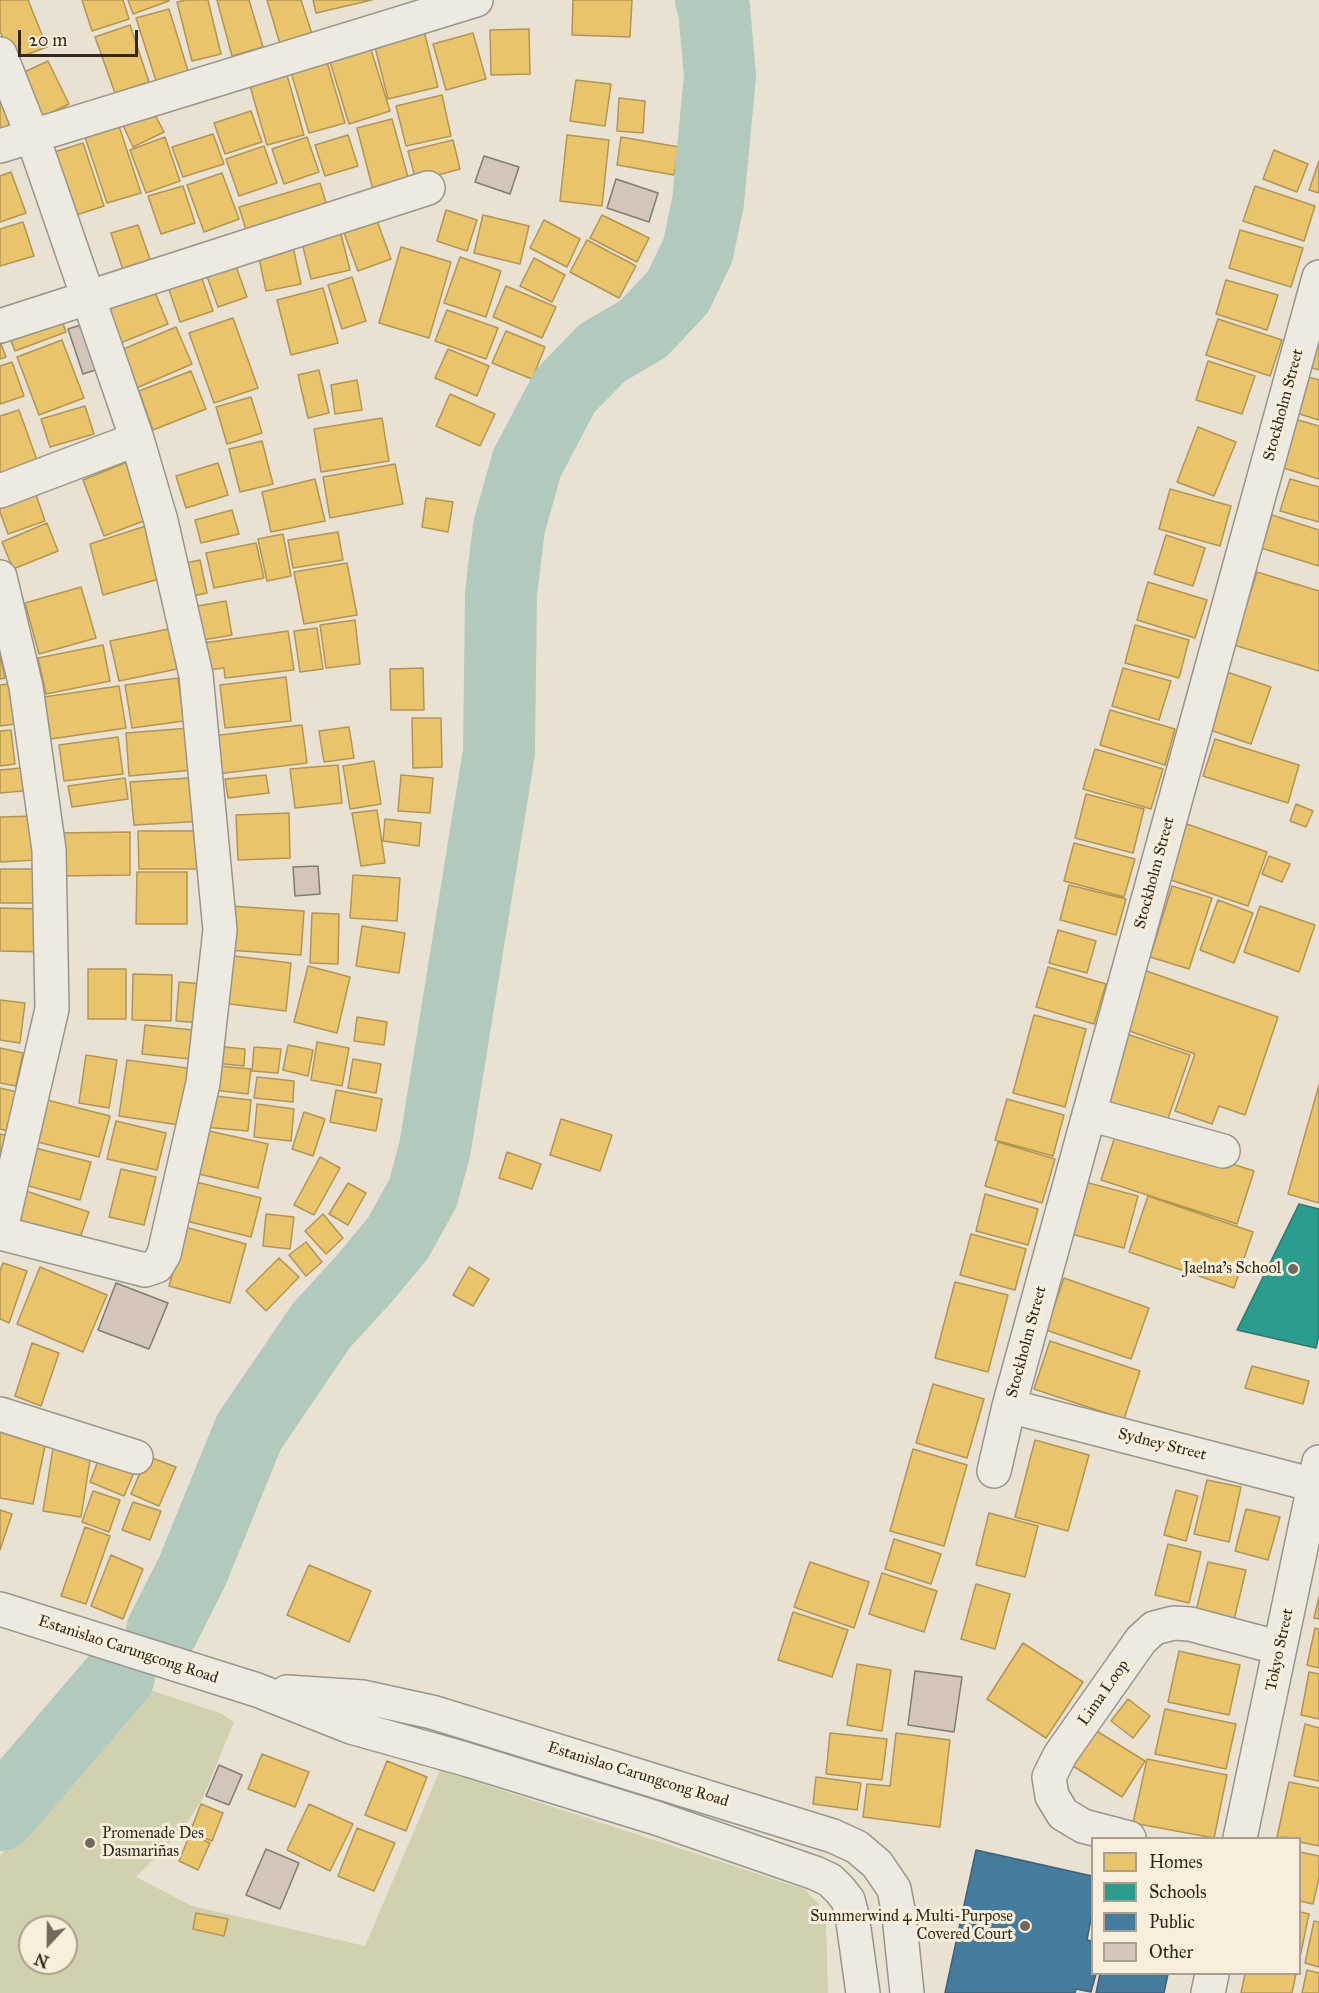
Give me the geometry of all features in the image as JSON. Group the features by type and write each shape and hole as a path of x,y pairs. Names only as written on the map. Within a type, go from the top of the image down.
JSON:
{"street":[{"path":"0,146 476,0"},
{"path":"0,54 32,135 137,439 161,521 196,675 220,930 203,1083 164,1254 157,1266 145,1270 0,1233 52,1009 49,850 26,687 0,577"},
{"path":"0,326 428,188"},
{"name":"Stockholm Street","path":"994,1471 1009,1406 1319,277"},
{"path":"0,490 137,439"},
{"path":"1089,1114 1223,1151"},
{"name":"Sydney Street","path":"1009,1406 1316,1473"},
{"path":"0,1414 136,1457"},
{"name":"Tokyo Street","path":"1240,1837 1316,1473"},
{"name":"Estanislao Carungcong Road","path":"0,1609 244,1686 351,1727 465,1759 656,1818 830,1880 848,1900 863,1993"},
{"name":"Lima Loop","path":"1122,1837 1083,1826 1064,1814 1052,1796 1049,1777 1060,1755 1141,1640 1154,1628 1174,1623 1190,1624 1280,1648"},
{"name":"Estanislao Carungcong Road","path":"244,1686 363,1697 432,1712 833,1836 857,1847 877,1864 894,1889 907,1993"},
{"path":"1208,1993 1212,1975"}],"green space":[{"path":"150,1690 220,1713 234,1722 202,1800 182,1830 136,1877 192,1906 365,1946 440,1770 804,1889 818,1903 826,1921 828,1993 0,1993 0,1856"}],"building: Homes":[{"path":"0,0 28,0 47,47 12,60 0,31"},
{"path":"82,0 123,0 129,19 92,31"},
{"path":"128,0 168,0 169,1 133,14"},
{"path":"208,0 221,54 192,61 177,2"},
{"path":"217,0 249,0 263,47 232,56"},
{"path":"267,0 301,0 313,37 281,47"},
{"path":"313,0 372,0 316,13"},
{"path":"573,0 632,0 630,37 572,35"},
{"path":"169,9 189,74 157,84 136,18"},
{"path":"422,23 438,87 388,99 372,35"},
{"path":"130,25 149,82 115,93 95,37"},
{"path":"529,29 530,74 491,75 490,30"},
{"path":"473,33 486,79 446,90 433,44"},
{"path":"368,40 390,111 349,124 327,52"},
{"path":"48,61 69,104 36,120 16,76"},
{"path":"327,62 345,123 309,133 291,72"},
{"path":"287,75 304,135 267,145 250,86"},
{"path":"576,80 611,84 605,126 570,121"},
{"path":"442,95 451,136 406,146 396,106"},
{"path":"619,98 645,101 643,133 617,131"},
{"path":"2,100 13,130 0,135 0,101"},
{"path":"152,109 164,132 133,147 122,123"},
{"path":"251,111 262,142 225,154 214,123"},
{"path":"392,119 409,181 373,190 357,128"},
{"path":"119,126 141,193 107,203 85,137"},
{"path":"213,134 224,164 183,177 172,147"},
{"path":"348,135 358,166 325,176 315,145"},
{"path":"567,135 609,140 602,206 560,201"},
{"path":"165,137 180,181 146,193 130,150"},
{"path":"307,137 319,172 284,184 272,149"},
{"path":"621,137 679,147 674,175 617,165"},
{"path":"453,140 460,169 416,181 408,151"},
{"path":"83,143 104,206 64,219 42,156"},
{"path":"264,146 277,183 239,196 226,159"},
{"path":"1274,150 1308,164 1297,192 1263,179"},
{"path":"1319,161 1319,193 1309,190"},
{"path":"11,172 26,213 0,222 0,176"},
{"path":"222,173 239,219 204,232 187,185"},
{"path":"320,183 330,216 249,240 239,207"},
{"path":"183,186 195,223 161,234 148,196"},
{"path":"1255,186 1315,206 1304,241 1243,221"},
{"path":"446,210 477,220 467,251 437,241"},
{"path":"483,215 529,226 520,264 474,253"},
{"path":"602,215 649,238 637,262 590,238"},
{"path":"376,218 391,259 358,271 343,230"},
{"path":"544,220 580,239 567,267 530,248"},
{"path":"23,222 34,256 0,266 0,229"},
{"path":"338,222 350,270 311,279 299,231"},
{"path":"138,225 151,262 123,270 111,233"},
{"path":"1240,230 1303,248 1291,287 1229,268"},
{"path":"587,240 636,266 619,298 570,272"},
{"path":"292,242 301,284 266,291 257,249"},
{"path":"401,247 451,262 429,338 379,323"},
{"path":"460,257 501,271 486,317 444,303"},
{"path":"233,258 247,297 218,307 204,268"},
{"path":"534,258 565,275 552,302 520,286"},
{"path":"199,270 213,311 180,322 166,281"},
{"path":"352,277 366,321 342,329 328,285"},
{"path":"1226,280 1278,295 1267,330 1216,314"},
{"path":"506,286 556,307 542,338 493,317"},
{"path":"323,288 338,343 291,355 277,300"},
{"path":"154,290 168,324 115,345 101,310"},
{"path":"52,293 66,332 15,351 0,313"},
{"path":"447,310 498,328 486,359 435,341"},
{"path":"233,318 258,388 214,403 189,333"},
{"path":"1218,319 1282,340 1270,376 1206,355"},
{"path":"1319,326 1319,370 1306,366"},
{"path":"176,327 192,364 125,393 109,355"},
{"path":"506,331 545,347 532,379 492,363"},
{"path":"62,340 84,398 39,415 17,357"},
{"path":"0,341 6,357 0,359"},
{"path":"448,349 489,366 477,396 435,378"},
{"path":"1208,361 1255,376 1242,414 1196,400"},
{"path":"12,362 24,396 0,404 0,366"},
{"path":"319,370 329,413 308,418 298,375"},
{"path":"191,371 206,409 153,430 139,391"},
{"path":"1305,376 1319,380 1319,420 1293,412"},
{"path":"357,380 362,410 335,414 331,385"},
{"path":"450,394 495,414 480,446 436,426"},
{"path":"251,397 262,433 227,444 216,407"},
{"path":"85,406 94,434 50,447 41,419"},
{"path":"19,410 38,463 0,477 0,416"},
{"path":"382,418 389,461 321,472 314,429"},
{"path":"1291,418 1319,426 1319,479 1277,466"},
{"path":"1198,427 1236,442 1214,496 1177,482"},
{"path":"262,441 273,484 240,492 229,449"},
{"path":"132,460 149,519 104,536 83,480"},
{"path":"218,463 228,495 186,508 176,476"},
{"path":"395,464 403,504 330,518 323,477"},
{"path":"315,479 325,521 271,532 262,492"},
{"path":"1290,479 1319,487 1319,522 1280,511"},
{"path":"31,480 45,521 8,534 0,512 0,491"},
{"path":"1170,489 1231,506 1220,546 1159,529"},
{"path":"426,498 453,502 448,532 422,527"},
{"path":"232,510 239,534 201,543 195,520"},
{"path":"1272,515 1319,530 1319,566 1261,548"},
{"path":"158,522 169,576 103,595 90,544"},
{"path":"47,523 58,551 13,569 2,542"},
{"path":"338,532 343,560 293,568 288,540"},
{"path":"283,534 291,576 267,581 258,539"},
{"path":"1166,535 1205,548 1193,586 1154,574"},
{"path":"256,543 264,578 214,588 206,553"},
{"path":"200,560 207,593 188,597 181,564"},
{"path":"347,563 357,615 304,624 294,572"},
{"path":"1257,572 1319,591 1319,671 1234,645"},
{"path":"1148,582 1207,600 1195,638 1137,620"},
{"path":"81,587 96,638 39,654 25,603"},
{"path":"226,601 232,635 197,641 192,607"},
{"path":"355,620 360,664 326,668 320,625"},
{"path":"1135,625 1189,640 1179,678 1125,663"},
{"path":"173,628 182,668 119,681 110,641"},
{"path":"317,628 323,669 300,672 294,631"},
{"path":"288,631 294,670 225,678 224,668 201,671 196,644"},
{"path":"103,645 110,681 46,694 38,658"},
{"path":"0,654 5,678 0,679"},
{"path":"423,668 424,710 391,710 390,669"},
{"path":"1123,668 1171,681 1159,720 1112,706"},
{"path":"1227,672 1271,687 1251,744 1207,729"},
{"path":"286,677 291,721 225,728 220,685"},
{"path":"178,678 184,721 132,728 125,685"},
{"path":"17,683 23,723 0,726 0,685"},
{"path":"119,686 126,728 51,739 44,697"},
{"path":"1110,710 1175,729 1165,765 1100,745"},
{"path":"412,718 441,718 442,767 413,768"},
{"path":"302,725 307,763 217,774 212,736"},
{"path":"349,727 354,758 324,762 319,731"},
{"path":"190,728 193,770 129,776 126,733"},
{"path":"11,730 15,764 0,766 0,731"},
{"path":"118,737 123,774 64,781 59,745"},
{"path":"1215,739 1299,765 1288,803 1203,776"},
{"path":"1095,749 1163,769 1151,809 1083,789"},
{"path":"374,761 381,804 350,809 343,766"},
{"path":"338,765 342,803 295,808 290,769"},
{"path":"32,767 34,790 0,793 0,770"},
{"path":"266,775 269,793 228,798 225,779"},
{"path":"401,775 433,778 430,813 398,811"},
{"path":"203,777 205,821 134,825 130,782"},
{"path":"125,778 128,799 72,807 68,786"},
{"path":"1086,794 1144,809 1133,853 1075,838"},
{"path":"1296,804 1313,811 1306,827 1290,821"},
{"path":"377,810 385,863 361,866 352,813"},
{"path":"289,813 290,858 238,860 236,815"},
{"path":"35,816 36,860 0,862 0,817"},
{"path":"385,819 421,823 419,846 383,841"},
{"path":"1184,823 1267,852 1248,906 1165,878"},
{"path":"138,831 202,831 202,869 139,869"},
{"path":"130,832 130,875 56,876 56,833"},
{"path":"1074,843 1135,859 1124,897 1064,881"},
{"path":"1269,856 1290,864 1282,882 1262,874"},
{"path":"0,869 34,869 35,903 0,903"},
{"path":"137,872 187,872 187,924 136,924"},
{"path":"353,875 400,878 397,921 350,918"},
{"path":"1069,885 1126,899 1116,935 1060,920"},
{"path":"1172,886 1212,898 1189,969 1150,957"},
{"path":"1218,900 1253,913 1234,963 1200,950"},
{"path":"230,906 304,911 301,955 227,950"},
{"path":"1260,906 1315,925 1299,972 1244,952"},
{"path":"0,908 42,909 41,952 0,951"},
{"path":"312,913 339,914 338,964 310,963"},
{"path":"362,926 405,933 399,973 356,966"},
{"path":"1058,930 1096,941 1087,973 1049,963"},
{"path":"226,955 291,963 286,1011 222,1003"},
{"path":"308,966 350,977 337,1033 294,1022"},
{"path":"1048,967 1106,984 1094,1024 1036,1007"},
{"path":"1135,967 1278,1017 1245,1115 1219,1106 1212,1124 1175,1111 1195,1054 1115,1026"},
{"path":"88,969 126,969 126,1019 88,1019"},
{"path":"133,974 172,975 171,1021 132,1020"},
{"path":"179,982 206,984 203,1023 176,1021"},
{"path":"0,1000 25,1003 20,1043 0,1040"},
{"path":"1034,1015 1086,1029 1065,1107 1013,1093"},
{"path":"357,1017 387,1022 384,1045 354,1041"},
{"path":"145,1025 202,1031 200,1060 142,1054"},
{"path":"1124,1033 1190,1055 1165,1127 1100,1105"},
{"path":"317,1042 349,1048 342,1086 311,1080"},
{"path":"206,1045 245,1049 244,1066 204,1062"},
{"path":"288,1045 313,1050 308,1076 283,1070"},
{"path":"254,1047 281,1049 278,1073 252,1071"},
{"path":"0,1048 23,1053 16,1086 0,1083"},
{"path":"86,1055 117,1060 109,1108 79,1103"},
{"path":"353,1059 381,1064 376,1093 348,1088"},
{"path":"127,1060 194,1069 186,1126 119,1116"},
{"path":"208,1065 251,1069 248,1094 206,1089"},
{"path":"257,1077 294,1081 293,1102 254,1098"},
{"path":"1319,1085 1319,1203 1288,1194"},
{"path":"0,1088 21,1093 12,1132 0,1129"},
{"path":"336,1090 382,1099 376,1131 330,1122"},
{"path":"207,1095 251,1100 248,1131 204,1127"},
{"path":"43,1099 110,1116 99,1157 33,1141"},
{"path":"1007,1099 1064,1115 1053,1156 995,1140"},
{"path":"257,1104 294,1109 291,1141 254,1137"},
{"path":"304,1112 325,1119 313,1156 292,1149"},
{"path":"561,1119 612,1135 600,1171 550,1155"},
{"path":"116,1121 166,1133 157,1170 107,1159"},
{"path":"1118,1127 1254,1171 1237,1224 1101,1180"},
{"path":"209,1131 268,1144 258,1188 199,1174"},
{"path":"0,1134 16,1138 0,1177"},
{"path":"998,1142 1055,1159 1042,1203 985,1186"},
{"path":"35,1148 91,1162 80,1200 25,1185"},
{"path":"507,1152 541,1164 532,1189 499,1178"},
{"path":"320,1157 340,1168 314,1215 294,1205"},
{"path":"121,1169 156,1177 144,1225 109,1217"},
{"path":"192,1181 261,1198 251,1237 182,1220"},
{"path":"1085,1182 1138,1196 1124,1248 1071,1234"},
{"path":"348,1183 366,1193 348,1225 329,1214"},
{"path":"26,1191 89,1212 77,1246 15,1225"},
{"path":"985,1194 1038,1209 1028,1245 976,1231"},
{"path":"1148,1196 1253,1232 1234,1288 1129,1252"},
{"path":"266,1214 294,1217 290,1249 263,1246"},
{"path":"323,1214 343,1238 326,1254 305,1231"},
{"path":"185,1227 246,1244 230,1303 169,1286"},
{"path":"971,1234 1026,1249 1015,1290 960,1275"},
{"path":"306,1242 322,1262 306,1276 289,1255"},
{"path":"279,1258 299,1277 266,1311 246,1291"},
{"path":"3,1263 27,1271 9,1323 0,1319 0,1271"},
{"path":"40,1267 107,1295 83,1352 17,1324"},
{"path":"469,1267 489,1279 473,1306 453,1295"},
{"path":"1064,1278 1149,1308 1131,1359 1046,1330"},
{"path":"955,1282 1008,1295 988,1372 935,1358"},
{"path":"1050,1341 1140,1371 1124,1419 1034,1389"},
{"path":"32,1343 59,1353 41,1406 15,1396"},
{"path":"1252,1366 1309,1381 1303,1404 1245,1388"},
{"path":"933,1384 984,1399 967,1458 916,1443"},
{"path":"0,1432 46,1441 33,1504 0,1498"},
{"path":"1035,1440 1089,1455 1068,1531 1015,1517"},
{"path":"53,1448 91,1454 81,1517 43,1511"},
{"path":"913,1449 967,1465 944,1546 890,1531"},
{"path":"101,1453 136,1468 124,1496 90,1482"},
{"path":"147,1456 176,1467 159,1506 131,1494"},
{"path":"1207,1480 1241,1487 1229,1542 1194,1534"},
{"path":"1176,1490 1198,1496 1186,1541 1164,1535"},
{"path":"93,1491 120,1500 109,1532 82,1522"},
{"path":"133,1502 161,1511 150,1540 122,1530"},
{"path":"1246,1509 1280,1517 1268,1560 1235,1551"},
{"path":"0,1510 12,1514 0,1550"},
{"path":"989,1513 1038,1526 1025,1577 976,1565"},
{"path":"85,1527 110,1536 86,1604 61,1596"},
{"path":"894,1539 941,1554 931,1584 885,1569"},
{"path":"1168,1544 1201,1552 1189,1603 1155,1595"},
{"path":"111,1555 143,1569 123,1619 91,1606"},
{"path":"810,1562 869,1582 854,1628 794,1607"},
{"path":"1208,1562 1246,1570 1234,1620 1196,1611"},
{"path":"309,1565 371,1591 349,1642 287,1615"},
{"path":"882,1573 937,1591 924,1632 869,1614"},
{"path":"976,1584 1010,1594 995,1649 961,1639"},
{"path":"1319,1597 1319,1619 1314,1618"},
{"path":"793,1612 848,1630 832,1677 778,1660"},
{"path":"1315,1628 1319,1629 1319,1668 1307,1665"},
{"path":"1023,1643 1083,1682 1046,1738 987,1699"},
{"path":"1179,1651 1240,1665 1229,1715 1168,1702"},
{"path":"857,1664 891,1670 882,1731 847,1725"},
{"path":"1309,1672 1319,1674 1319,1719 1301,1715"},
{"path":"1128,1699 1150,1716 1133,1738 1111,1721"},
{"path":"1165,1709 1236,1724 1226,1769 1155,1754"},
{"path":"1305,1724 1319,1728 1319,1781 1294,1776"},
{"path":"1095,1730 1145,1761 1122,1797 1073,1766"},
{"path":"830,1733 887,1739 882,1780 826,1774"},
{"path":"896,1733 950,1740 940,1827 863,1817 867,1784 890,1786"},
{"path":"262,1754 309,1772 295,1807 248,1789"},
{"path":"1147,1759 1227,1775 1214,1837 1133,1823"},
{"path":"387,1761 427,1777 406,1831 365,1815"},
{"path":"816,1777 861,1783 857,1810 813,1804"},
{"path":"1289,1782 1319,1788 1319,1846 1301,1842 1301,1837 1277,1837"},
{"path":"201,1804 223,1813 212,1841 190,1832"},
{"path":"309,1804 353,1824 330,1871 287,1850"},
{"path":"357,1828 395,1843 374,1891 338,1876"},
{"path":"190,1834 210,1843 198,1870 179,1861"},
{"path":"1301,1852 1319,1856 1319,1878 1313,1904 1301,1901"},
{"path":"1301,1912 1309,1914 1301,1952"},
{"path":"196,1913 228,1919 224,1936 193,1929"},
{"path":"1314,1921 1319,1922 1319,1967 1305,1963"},
{"path":"1307,1970 1319,1973 1319,1993 1302,1993"},
{"path":"1245,1975 1296,1975 1292,1993 1241,1993"}],"building: Schools":[{"name":"Jaelna's School","path":"1299,1204 1319,1209 1319,1335 1316,1348 1237,1330"}],"building: Public":[{"name":"Summerwind 4 Multi-Purpose Covered Court","path":"976,1850 1091,1876 1091,1918 1087,1940 1091,1941 1091,1975 1096,1975 1091,1992 1076,1989 1075,1993 945,1993"},
{"path":"1100,1975 1168,1975 1164,1993 1096,1993"}],"building: Other":[{"path":"484,156 519,167 510,194 475,182"},
{"path":"616,179 658,193 649,222 607,208"},
{"path":"87,323 102,368 83,374 68,329"},
{"path":"318,866 320,894 295,896 293,867"},
{"path":"116,1283 168,1303 149,1349 98,1330"},
{"path":"915,1671 962,1677 954,1732 908,1725"},
{"path":"219,1765 242,1775 229,1805 206,1796"},
{"path":"266,1849 299,1863 280,1909 246,1895"}],"waterway":[{"path":"162,1631 192,1572 249,1432 321,1326 398,1238 423,1193 435,1148 499,752 501,594 509,527 527,463 565,391 602,353 643,329 678,292 698,250 708,202 720,76 714,8 711,0"},
{"path":"0,1815 119,1676"}],"place":[{"name":"Jaelna's School","path":"1293,1269"},
{"name":"Promenade Des Dasmariñas","path":"90,1843"},
{"name":"Summerwind 4 Multi-Purpose Covered Court","path":"1025,1926"}]}
